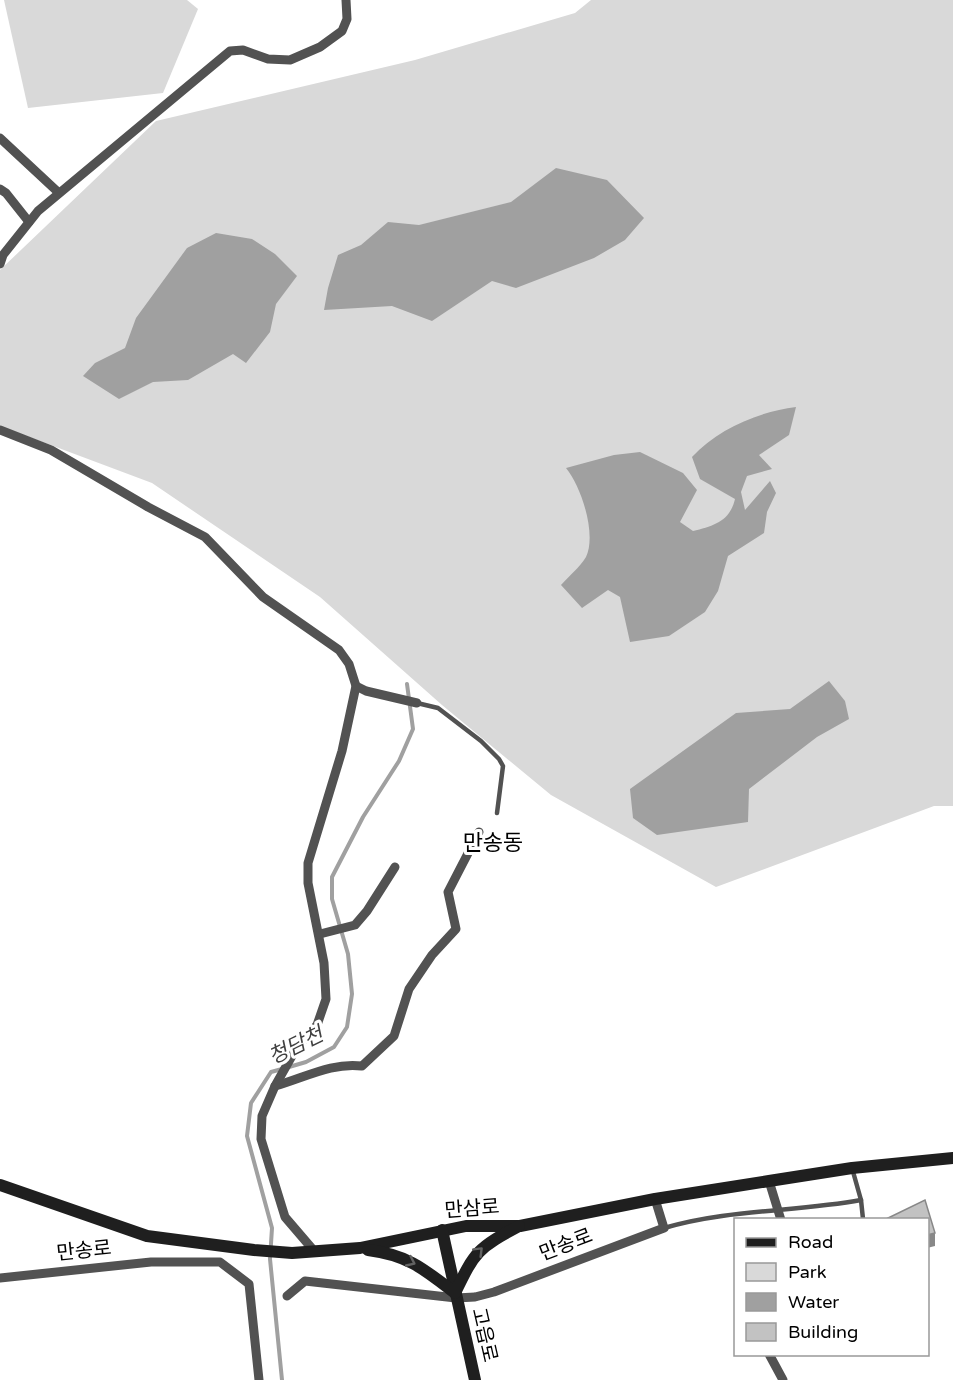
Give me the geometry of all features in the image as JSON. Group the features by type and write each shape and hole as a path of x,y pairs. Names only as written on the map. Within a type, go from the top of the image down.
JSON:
{"street":[{"path":"0,264 3,255 28,222 59,193 230,51 243,50 268,59 290,60 320,48 342,31 348,19 346,0"},
{"path":"0,138 59,193"},
{"path":"0,189 6,193 28,222"},
{"path":"0,430 51,450 148,507 205,537 263,597 339,650 349,664 356,686 342,751 308,863 308,883 324,963 326,999 317,1025 297,1047 275,1086 262,1116 261,1138 285,1217 315,1252"},
{"path":"356,686 417,703"},
{"path":"275,1086 321,1070 347,1064 362,1066 394,1036 410,989 432,955 456,929 448,892 479,832"},
{"path":"320,934 355,925 367,912 395,867"},
{"name":"만삼로","path":"0,1185 147,1236 292,1253 360,1248 466,1226 520,1226 655,1199 769,1181 852,1168 953,1158"},
{"path":"769,1181 779,1215"},
{"path":"655,1199 664,1228"},
{"path":"360,1248 384,1252 412,1262 456,1296 470,1260 477,1252 484,1245 520,1226"},
{"name":"만송로","path":"287,1296 305,1281 456,1296 494,1292 664,1228"},
{"name":"고읍로","path":"442,1230 475,1380"},
{"name":"만송로","path":"0,1278 151,1262 220,1262 249,1284 259,1380"},
{"path":"770,1356 783,1380"}],"lane":[{"path":"417,703 438,708 481,741 498,759 503,766 497,813"},
{"path":"852,1168 861,1200 863,1218"},
{"name":"만송로","path":"664,1228 720,1215 779,1215 861,1200"}],"green space":[{"path":"4,0 187,0 198,9 163,93 28,108"},
{"path":"591,0 953,0 953,806 934,806 716,887 551,795 442,705 320,597 152,483 0,426 0,270 156,121 415,60 575,13"}],"water":[{"path":"556,168 607,180 644,218 625,240 594,258 516,288 492,281 432,321 392,306 324,310 338,255 361,245 388,222 419,225 511,202"},
{"path":"216,233 252,239 275,254 297,276 276,304 270,332 246,363 233,354 188,380 153,382 119,399 83,376 95,363 125,348 136,318 187,248"},
{"path":"796,407 789,435 759,455 772,469 747,476 741,492 745,510 770,481 776,493 767,512 764,533 728,556 718,591 705,612 669,636 630,642 620,597 608,590 582,608 561,585 586,557 590,536 582,498 566,468 614,455 640,452 683,473 697,490 680,522 693,531 701,529 725,517 735,499 700,479 692,457 714,438 739,423 767,413"},
{"path":"829,681 845,701 849,719 817,737 749,789 748,822 657,835 633,818 630,789 736,713 790,709"}],"building":[{"path":"925,1200 935,1233 929,1234 929,1218 888,1218"}],"waterway":[{"name":"청담천","path":"289,1067 306,1062 334,1047 347,1027 352,994 348,954 332,899 332,877 363,817 399,761 413,729 407,684"},
{"name":"청담천","path":"282,1069 271,1072 251,1103 247,1136 272,1228 270,1259 282,1380"}],"district":[{"name":"만송동","path":"493,843"}]}
